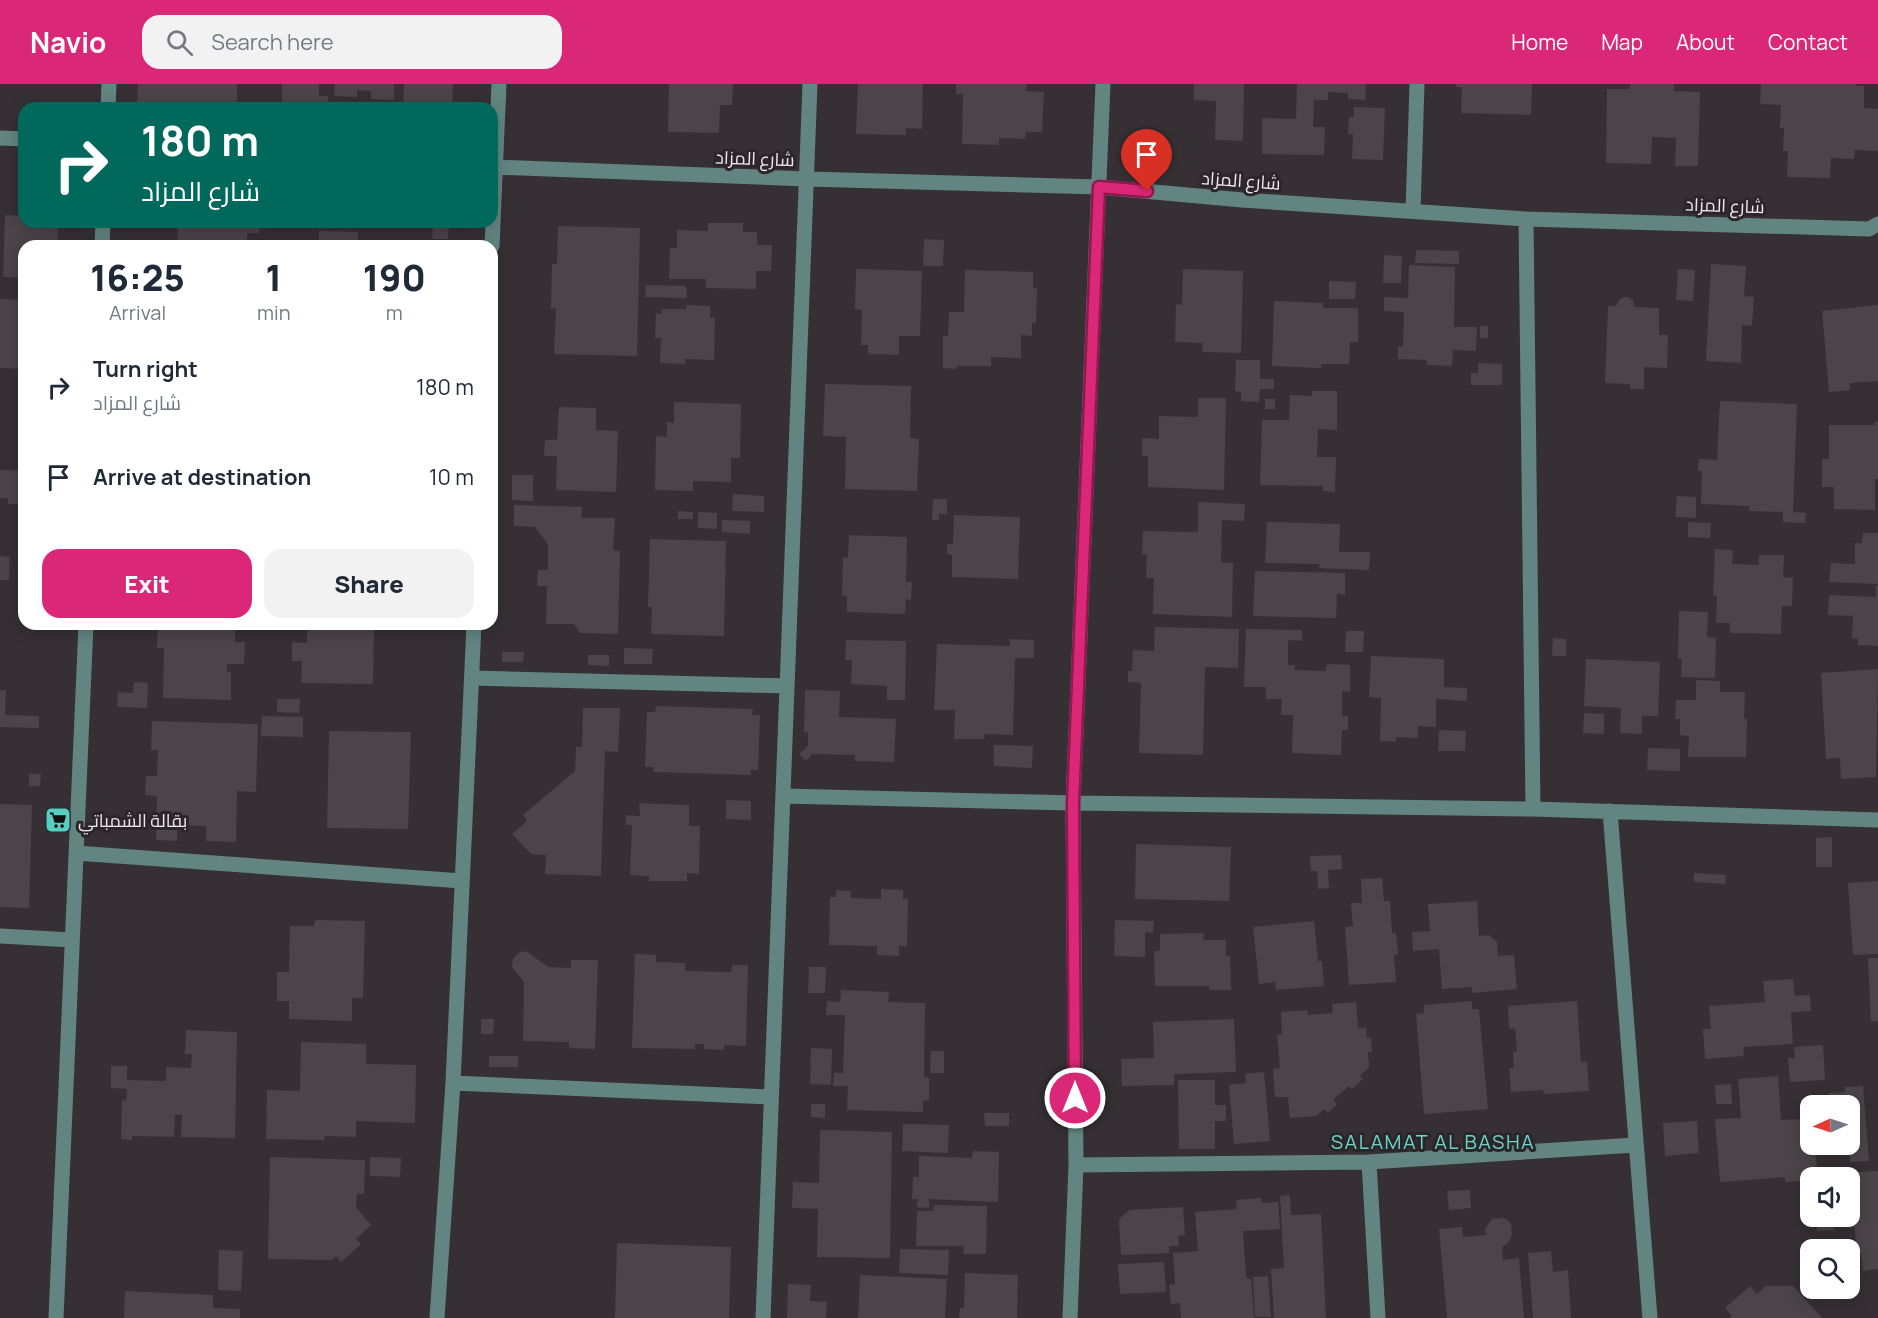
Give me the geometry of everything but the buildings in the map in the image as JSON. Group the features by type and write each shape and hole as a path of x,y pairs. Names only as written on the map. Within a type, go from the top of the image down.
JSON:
{"street":[{"path":"108,102 109,84"},
{"path":"498,102 499,84"},
{"path":"763,1318 810,84"},
{"path":"1070,1318 1076,1166 1073,803 1104,84"},
{"path":"1413,211 1417,84"},
{"path":"0,138 18,140"},
{"name":"شارع المزاد","path":"498,167 1099,187 1242,200 1526,219 1869,229 1878,224"},
{"path":"1526,219 1533,809"},
{"path":"56,1318 86,630"},
{"path":"437,1318 453,1083 474,630"},
{"path":"472,678 787,686"},
{"path":"783,796 1073,803 1533,809 1878,820"},
{"path":"1610,811 1650,1318"},
{"path":"76,853 462,881"},
{"path":"0,936 72,940"},
{"path":"453,1083 771,1097"},
{"path":"1076,1166 1369,1162 1635,1145"},
{"path":"1369,1162 1378,1318"}],"place":[{"name":"بقالة الشمباتي","path":"58,820"}],"district":[{"name":"SALAMAT AL BASHA","path":"1433,1141"}],"route":[{"path":"1075,1098 1073,803 1099,187 1147,191"}]}
